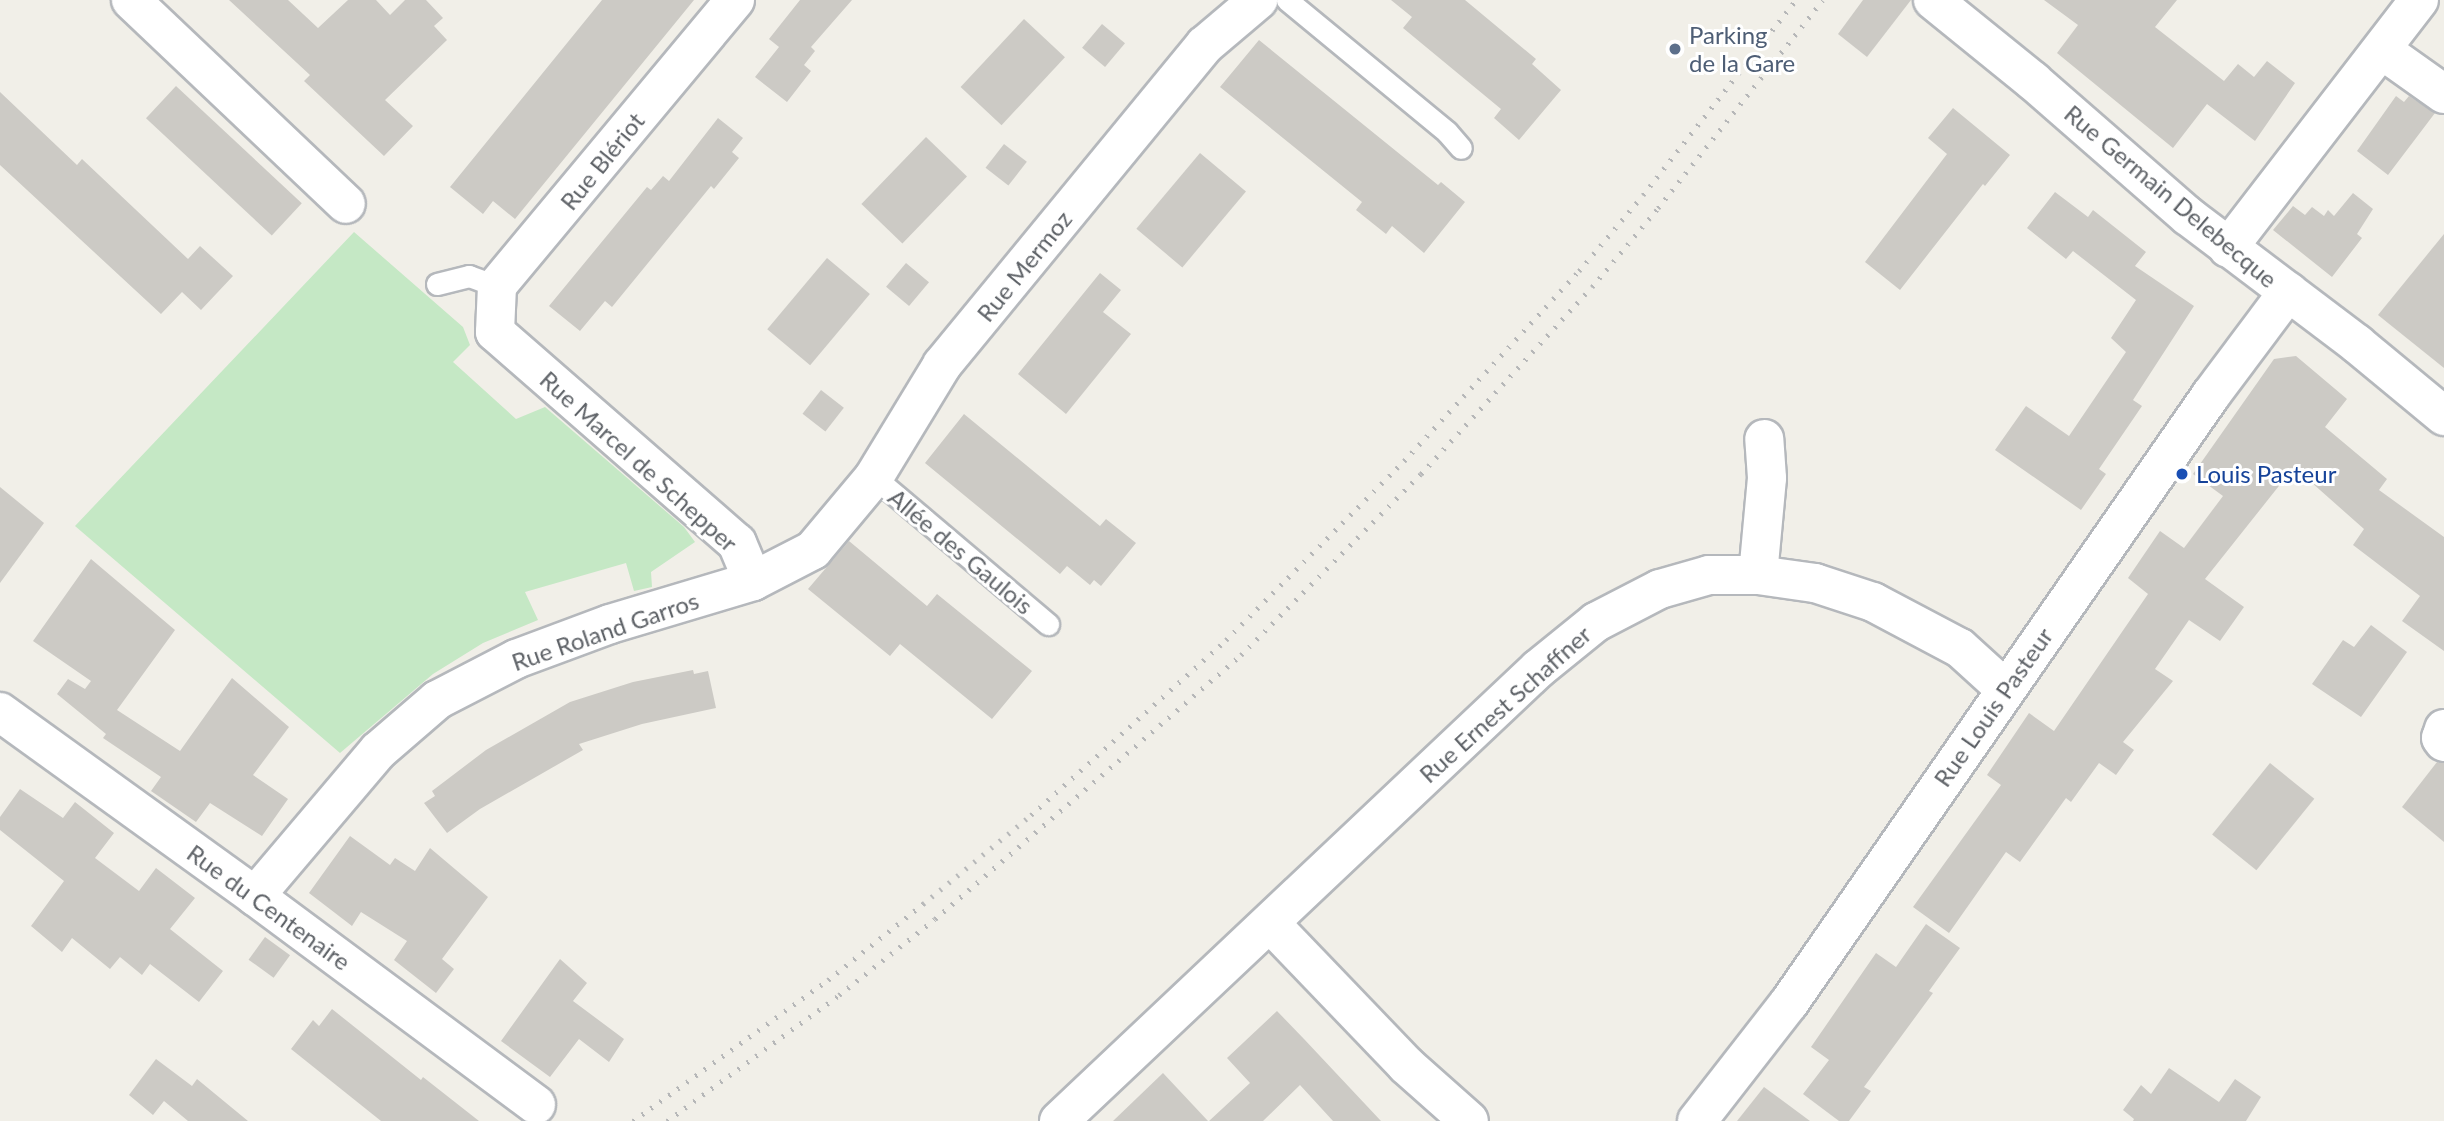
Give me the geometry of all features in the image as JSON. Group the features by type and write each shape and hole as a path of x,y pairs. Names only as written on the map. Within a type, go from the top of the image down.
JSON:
{"street":[{"path":"131,0 346,204"},
{"name":"Rue Blériot","path":"497,286 734,0"},
{"name":"Rue Mermoz","path":"754,581 813,550 874,477 942,365 1205,46 1258,0"},
{"name":"Rue Germain Delebecque","path":"1933,0 2034,81 2228,248 2288,292 2444,416"},
{"path":"2228,248 2419,0"},
{"path":"2382,50 2444,94"},
{"name":"Rue Marcel de Schepper","path":"497,286 495,332 737,543 754,581"},
{"name":"Rue Louis Pasteur","path":"1697,1121 1789,1003 2248,342 2288,292"},
{"path":"1758,575 1767,478 1764,439"},
{"name":"Rue Ernest Schaffner","path":"1059,1121 1538,669 1596,622 1660,589 1709,575 1758,575 1815,583 1873,602 1960,648 2004,690"},
{"name":"Rue Roland Garros","path":"255,896 378,751 437,700 527,655 610,624 754,581"},
{"name":"Rue du Centenaire","path":"0,712 255,896 536,1105"},
{"path":"1270,922 1406,1065 1469,1121"}],"lane":[{"path":"1287,0 1447,132 1461,148"},
{"path":"436,284 469,276 497,286"},
{"name":"Allée des Gaulois","path":"874,477 1048,624"}],"green space":[{"path":"354,232 463,327 470,345 453,362 516,419 545,407 684,527 695,542 651,572 652,587 634,591 626,563 525,592 538,620 483,643 433,674 340,753 75,526"}],"building":[{"path":"229,0 288,0 318,28 348,0 376,0 390,15 405,0 426,0 443,18 434,26 447,40 385,100 413,126 384,156 304,81 310,75"},
{"path":"602,0 694,0 515,219 493,201 483,214 450,187"},
{"path":"800,0 852,0 811,47 815,51 804,65 811,71 787,102 755,77 779,47 769,39"},
{"path":"1391,0 1465,0 1536,59 1532,64 1561,90 1519,140 1494,118 1501,109 1403,28 1412,17"},
{"path":"1863,0 1911,0 1867,57 1838,34"},
{"path":"2044,0 2177,0 2155,27 2224,81 2238,64 2254,77 2267,61 2295,83 2255,141 2207,104 2173,148 2057,53 2078,25"},
{"path":"1024,19 1065,57 1002,125 961,87"},
{"path":"1102,24 1125,43 1105,67 1082,48"},
{"path":"1259,40 1438,185 1441,182 1465,202 1424,253 1392,226 1386,234 1356,210 1362,202 1220,87"},
{"path":"176,86 302,203 272,235 146,118"},
{"path":"0,92 77,165 82,159 188,259 200,246 233,276 201,310 182,292 161,314 0,165"},
{"path":"2396,96 2404,102 2409,96 2435,113 2388,175 2357,151"},
{"path":"1953,108 2010,155 1985,186 1983,184 1900,290 1865,262 1947,154 1928,138"},
{"path":"718,118 743,138 732,152 739,158 714,189 711,186 612,307 605,301 580,331 549,306 647,187 651,190 663,176 669,181"},
{"path":"926,137 967,177 902,243 861,204"},
{"path":"1004,144 1027,162 1008,185 986,168"},
{"path":"1200,153 1246,192 1182,267 1136,229"},
{"path":"2055,192 2088,217 2093,210 2146,252 2135,266 2194,306 2133,400 2142,406 2099,469 2106,474 2081,510 1995,450 2026,406 2069,436 2126,352 2111,338 2136,300 2073,251 2066,259 2027,228"},
{"path":"2353,193 2373,209 2357,234 2362,238 2332,277 2273,230 2293,206 2305,215 2312,207 2324,216 2328,210 2334,216"},
{"path":"2444,234 2444,368 2378,315"},
{"path":"827,258 870,294 810,365 767,329"},
{"path":"906,263 929,282 909,306 886,287"},
{"path":"1100,273 1121,290 1103,312 1131,334 1066,414 1018,374"},
{"path":"2296,356 2347,399 2325,427 2387,479 2379,490 2444,537 2444,651 2402,621 2420,596 2353,545 2364,529 2294,467 2205,579 2244,607 2220,641 2189,620 2155,669 2173,681 2123,742 2134,750 2116,775 2099,763 2071,802 2066,798 2020,862 2006,852 1949,933 1913,907 2001,785 1987,775 2029,713 2054,731 2148,594 2128,578 2160,531 2184,548 2223,496 2193,474 2274,359"},
{"path":"821,390 844,408 825,431 803,414"},
{"path":"964,414 1100,526 1106,519 1136,543 1101,586 1094,580 1090,585 1067,566 1060,574 925,463"},
{"path":"0,487 44,523 0,583"},
{"path":"849,541 927,606 937,594 1032,671 992,719 900,644 890,656 808,589"},
{"path":"91,559 175,630 117,710 180,751 232,678 289,727 253,775 288,799 262,836 210,803 196,822 151,791 161,777 103,738 106,734 57,694 68,679 85,689 91,681 33,641"},
{"path":"2371,625 2407,652 2361,717 2312,684 2343,640 2354,647"},
{"path":"693,670 694,674 708,671 716,708 642,724 579,744 583,750 480,809 447,833 424,803 435,796 432,791 486,750 570,702 633,682"},
{"path":"2437,762 2444,763 2444,842 2402,807"},
{"path":"2270,763 2314,799 2256,870 2212,834"},
{"path":"20,789 63,818 75,802 114,833 95,858 139,891 156,868 195,898 170,929 223,971 199,1002 150,964 142,975 120,957 110,969 72,938 62,952 31,926 64,881 0,830 0,817"},
{"path":"350,836 390,865 395,858 415,871 430,848 488,897 442,959 454,969 436,993 394,960 407,941 361,912 352,926 309,893"},
{"path":"1926,924 1960,948 1929,991 1933,993 1864,1087 1871,1091 1849,1121 1839,1121 1803,1094 1829,1060 1811,1047 1876,953 1896,967"},
{"path":"265,937 290,955 274,978 249,960"},
{"path":"560,959 587,983 573,1001 624,1039 609,1062 579,1039 550,1077 501,1041"},
{"path":"332,1009 421,1080 423,1077 479,1121 381,1121 291,1049 313,1020 319,1026"},
{"path":"1277,1011 1381,1121 1333,1121 1300,1085 1263,1121 1209,1121 1250,1083 1227,1058"},
{"path":"156,1059 192,1086 197,1079 248,1121 188,1121 164,1101 153,1115 129,1095"},
{"path":"2169,1068 2219,1102 2235,1079 2261,1097 2246,1121 2133,1121 2123,1110 2141,1085 2151,1094"},
{"path":"1163,1073 1208,1121 1113,1121"},
{"path":"1764,1087 1810,1121 1737,1121"}],"railway":[{"path":"633,1121 828,980 923,904 1031,815 1226,640 1404,461 1579,271 1643,195 1796,0"},
{"path":"667,1121 839,995 935,919 1241,655 1421,474 1592,287 1823,0"}],"place":[{"name":"Parking de la Gare","path":"1675,49"},
{"name":"Louis Pasteur","path":"2182,474"}]}
